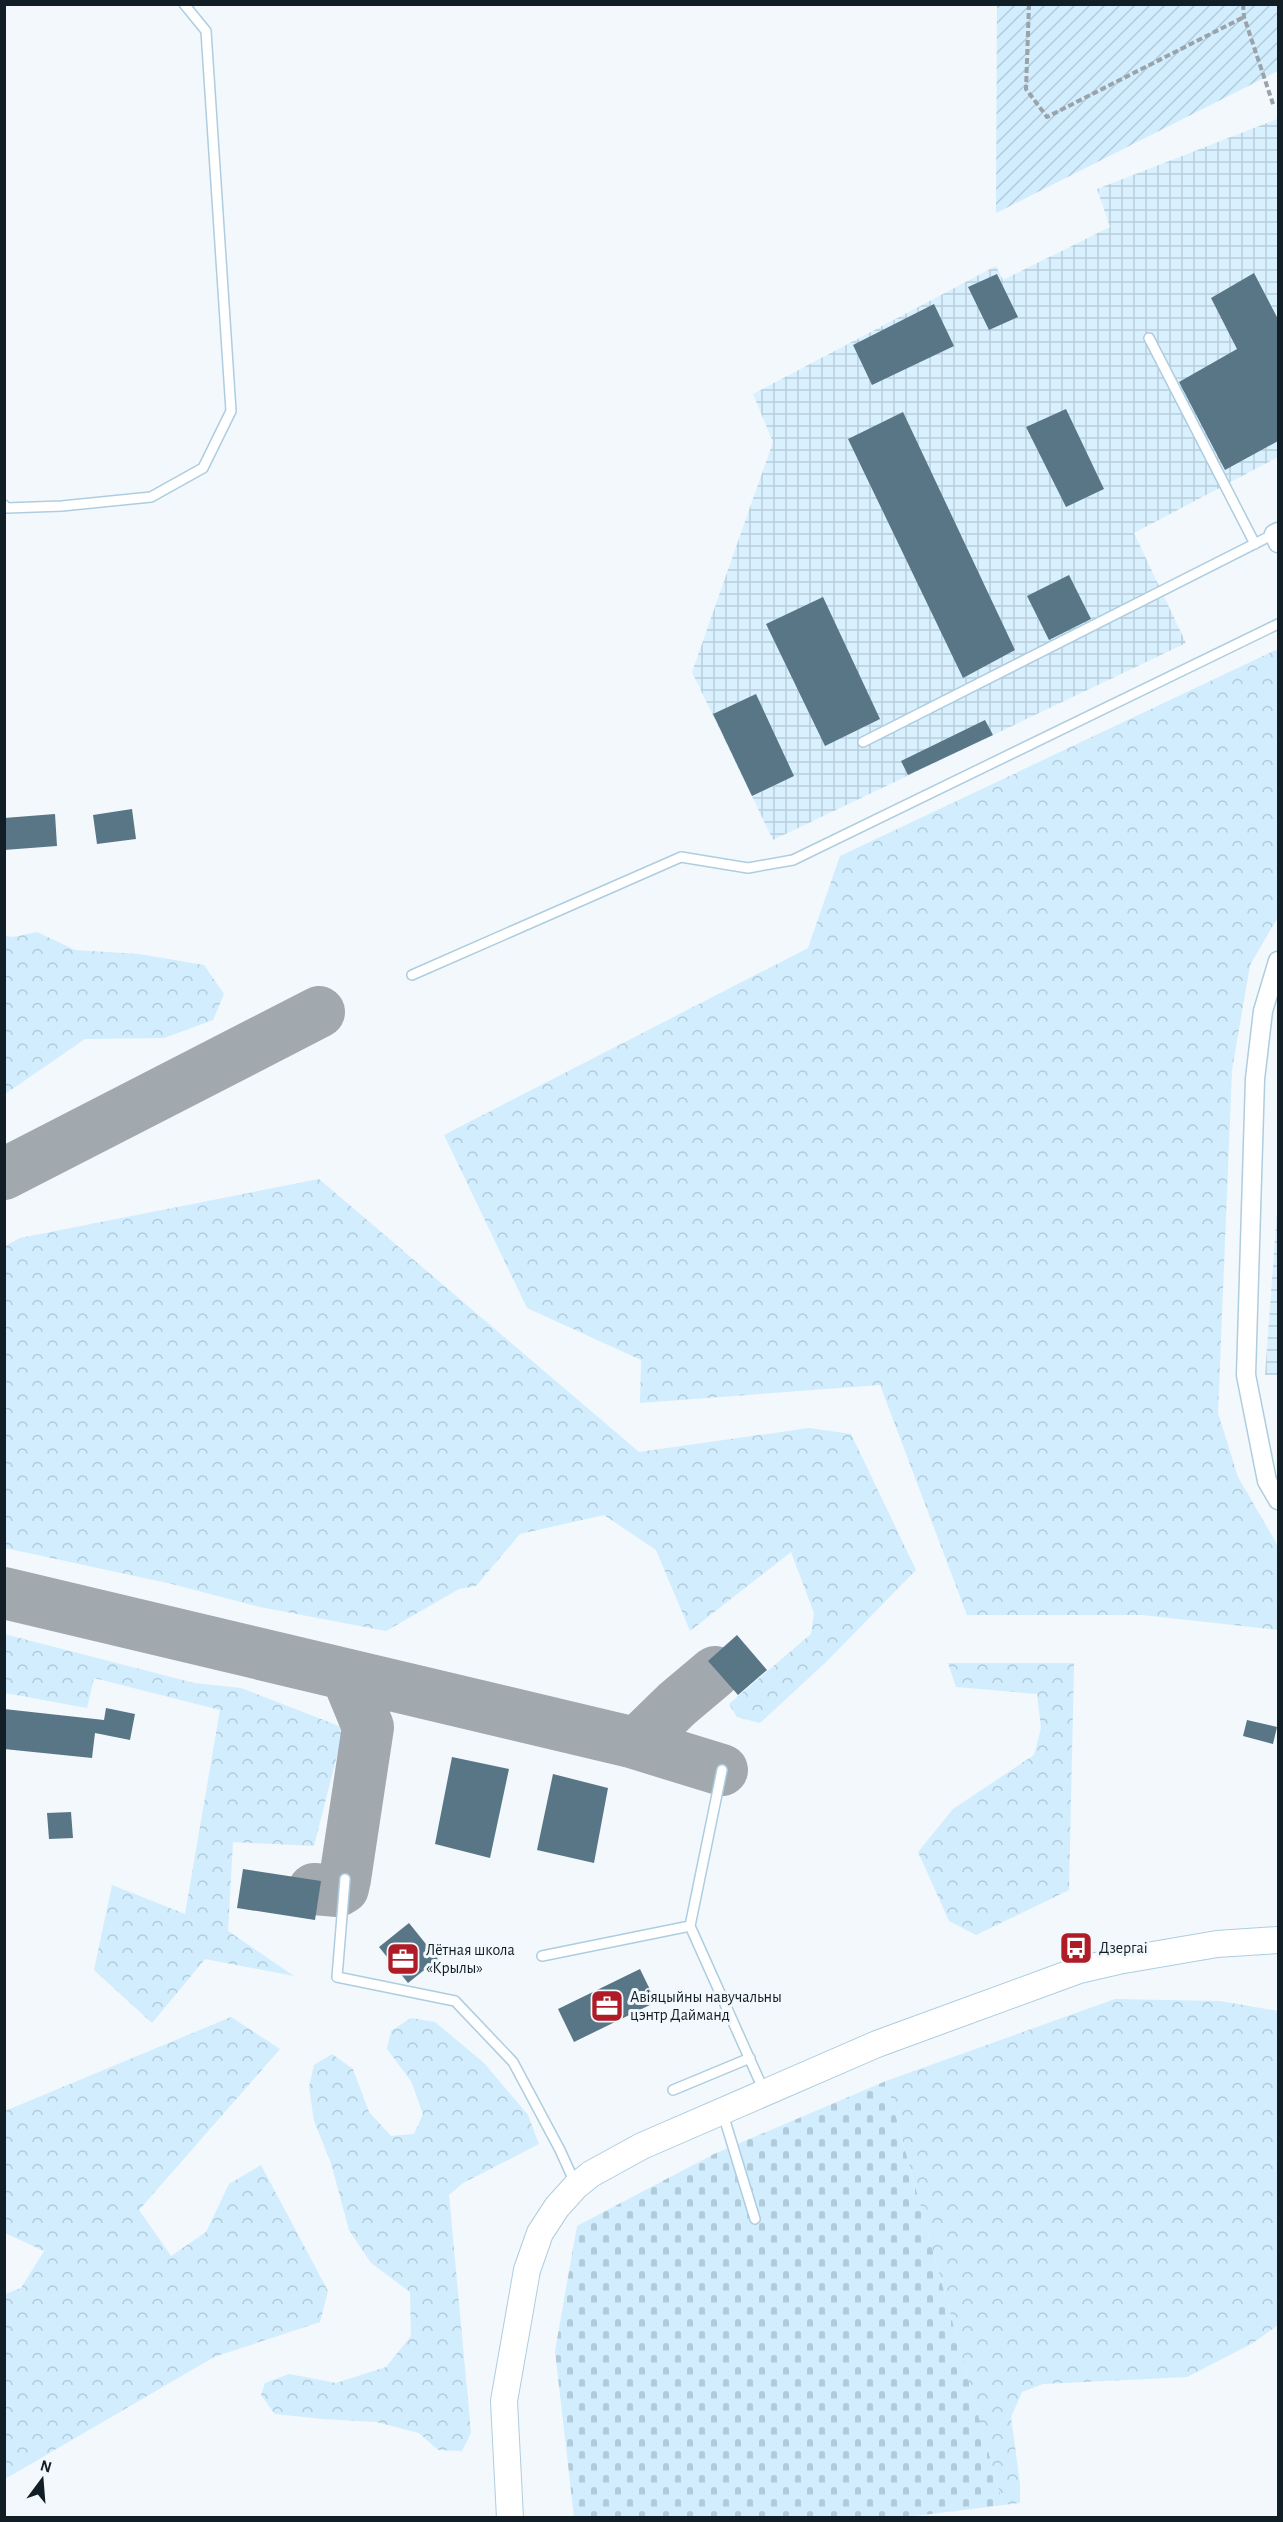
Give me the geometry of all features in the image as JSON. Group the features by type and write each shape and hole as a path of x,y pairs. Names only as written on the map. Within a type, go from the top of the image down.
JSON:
{"street":[{"path":"1278,961 1263,1011 1255,1079 1246,1375 1266,1481 1278,1500"},
{"path":"510,2517 504,2401 527,2270 540,2233 557,2207 576,2186 591,2174 642,2146 877,2044 1079,1970 1217,1944 1278,1940"}],"lane":[{"path":"4,505 7,508 62,506 151,497 203,468 231,411 206,31 184,4"},
{"path":"1149,338 1255,544"},
{"path":"864,742 1255,544 1277,536"},
{"path":"411,975 681,857 748,868 793,860 1278,624"},
{"path":"722,1770 690,1926 765,2093"},
{"path":"345,1879 337,1977 455,2001 513,2062 560,2150 576,2186"},
{"path":"542,1956 690,1926"},
{"path":"674,2090 750,2058"},
{"path":"723,2111 755,2219"}],"path":[{"path":"1029,4 1026,89 1047,117 1244,17"},
{"path":"1243,4 1244,17 1274,107"}],"shaded area":[{"path":"1277,119 1278,457 1134,533 1186,643 773,840 692,672 773,442 753,394 996,266 1003,280 1110,227 1097,189"},
{"path":"1278,1198 1278,1375 1265,1375"}],"green space":[{"path":"997,5 1278,5 1278,71 996,213"},
{"path":"1278,649 1278,917 1250,965 1232,1070 1218,1413 1238,1477 1278,1546 1278,1630 1142,1615 967,1615 880,1385 640,1403 641,1360 527,1308 444,1135 808,948 840,856"},
{"path":"37,932 75,950 139,954 204,965 224,994 213,1020 164,1038 85,1039 5,1094 5,936 13,937"},
{"path":"319,1179 639,1452 809,1428 851,1434 916,1570 827,1661 760,1723 737,1717 729,1704 811,1634 814,1613 791,1552 690,1631 656,1550 604,1515 520,1534 476,1586 459,1589 386,1631 260,1607 172,1584 5,1548 5,1246 20,1238"},
{"path":"4,1634 194,1683 241,1688 344,1728 314,1846 233,1842 228,1931 294,1976 205,1959 152,2023 94,1970 112,1885 185,1914 220,1710 94,1678 87,1708 5,1693"},
{"path":"948,1663 1074,1663 1069,1890 976,1935 949,1921 918,1852 953,1809 1034,1755 1041,1728 1037,1694 956,1687"},
{"path":"1115,1999 1220,2001 1278,2011 1278,2325 1253,2343 1187,2377 1043,2384 1022,2392 1011,2417 1020,2484 1020,2503 1003,2505 886,2081"},
{"path":"231,2017 280,2049 139,2210 171,2256 206,2232 229,2184 261,2165 328,2291 320,2322 214,2357 5,2479 5,2294 21,2288 44,2251 5,2233 5,2111"},
{"path":"411,2018 435,2022 484,2063 528,2115 539,2144 463,2183 449,2195 471,2433 462,2451 438,2450 419,2433 376,2422 275,2414 261,2395 265,2383 289,2374 336,2383 386,2367 411,2336 410,2292 371,2263 349,2230 331,2163 314,2121 309,2087 314,2065 332,2054 353,2069 369,2112 391,2136 414,2134 423,2114 411,2081 387,2049 391,2031"},
{"path":"886,2081 1003,2505 899,2518 574,2517 555,2351 577,2226 714,2154"}],"building":[{"path":"1254,273 1278,319 1278,441 1225,470 1179,382 1237,349 1211,298"},
{"path":"997,274 1018,317 989,330 968,287"},
{"path":"934,304 954,346 872,385 853,345"},
{"path":"1066,409 1104,489 1066,507 1026,427"},
{"path":"903,412 1015,650 963,678 848,439"},
{"path":"1069,575 1091,619 1049,640 1027,596"},
{"path":"823,597 880,719 825,746 766,624"},
{"path":"756,694 794,776 752,796 713,714"},
{"path":"985,720 993,735 908,775 901,761"},
{"path":"132,809 136,839 97,844 93,815"},
{"path":"55,814 57,846 4,850 4,818"},
{"path":"737,1635 767,1670 738,1695 708,1661"},
{"path":"106,1708 135,1714 130,1740 95,1733 92,1758 4,1749 4,1709 104,1720"},
{"path":"1247,1720 1277,1727 1273,1744 1243,1736"},
{"path":"452,1757 509,1769 490,1858 435,1844"},
{"path":"553,1774 608,1788 594,1863 537,1850"},
{"path":"71,1812 73,1838 49,1839 47,1813"},
{"path":"243,1869 321,1881 315,1920 237,1908"},
{"path":"409,1923 438,1959 408,1983 379,1947"},
{"name":"Авіяцыйны навучальны цэнтр Дайманд","path":"640,1969 656,2002 574,2042 558,2009"}],"taxiway":[{"path":"4,1174 319,1012"},
{"path":"4,1593 631,1742 722,1770"},
{"path":"631,1742 641,1739 715,1672"},
{"path":"314,1889 338,1891 343,1888 345,1879 368,1727 347,1676"}],"place":[{"name":"Дзергаі","path":"1076,1948"},
{"name":"Лётная школа «Крылы»","path":"403,1959"},
{"name":"Авіяцыйны навучальны цэнтр Дайманд","path":"607,2006"}]}
